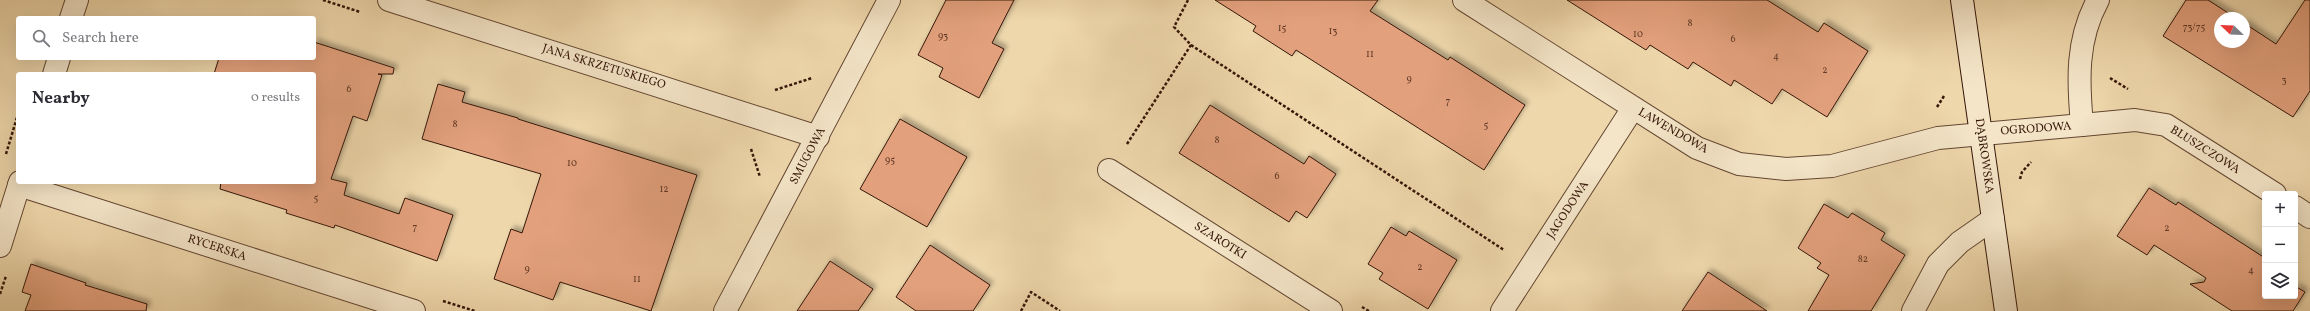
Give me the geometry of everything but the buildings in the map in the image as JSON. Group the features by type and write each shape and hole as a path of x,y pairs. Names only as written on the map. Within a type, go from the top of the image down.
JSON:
{"street":[{"path":"72,16 77,0"},
{"name":"JANA SKRZETUSKIEGO","path":"389,0 750,114 818,137"},
{"name":"SMUGOWA","path":"725,311 889,0"},
{"name":"LAWENDOWA","path":"1464,0 1697,148 1739,164 1786,169 1832,166 1938,138 1981,133"},
{"name":"DĄBROWSKA","path":"1962,0 2006,311"},
{"name":"OGRODOWA","path":"1981,133 2082,125 2078,86 2079,51 2092,10 2098,0"},
{"path":"55,72 58,60"},
{"name":"JAGODOWA","path":"1502,311 1633,108"},
{"name":"BLUSZCZOWA","path":"2082,125 2135,120 2166,125 2270,191"},
{"name":"SZAROTKI","path":"1109,170 1331,311"},
{"path":"0,246 20,184"},
{"name":"RYCERSKA","path":"20,184 414,311"},
{"path":"2298,209 2310,217"},
{"path":"1913,311 1938,264 1960,242 1992,219"}],"path":[{"path":"1188,0 1174,27 1191,45 1531,268"},
{"path":"1109,170 1191,45"},
{"path":"2103,74 2129,89"},
{"path":"769,92 820,76"},
{"path":"4,157 16,120"},
{"path":"2017,185 2022,172 2032,161"},
{"path":"1021,311 1032,292 1060,311"}]}
